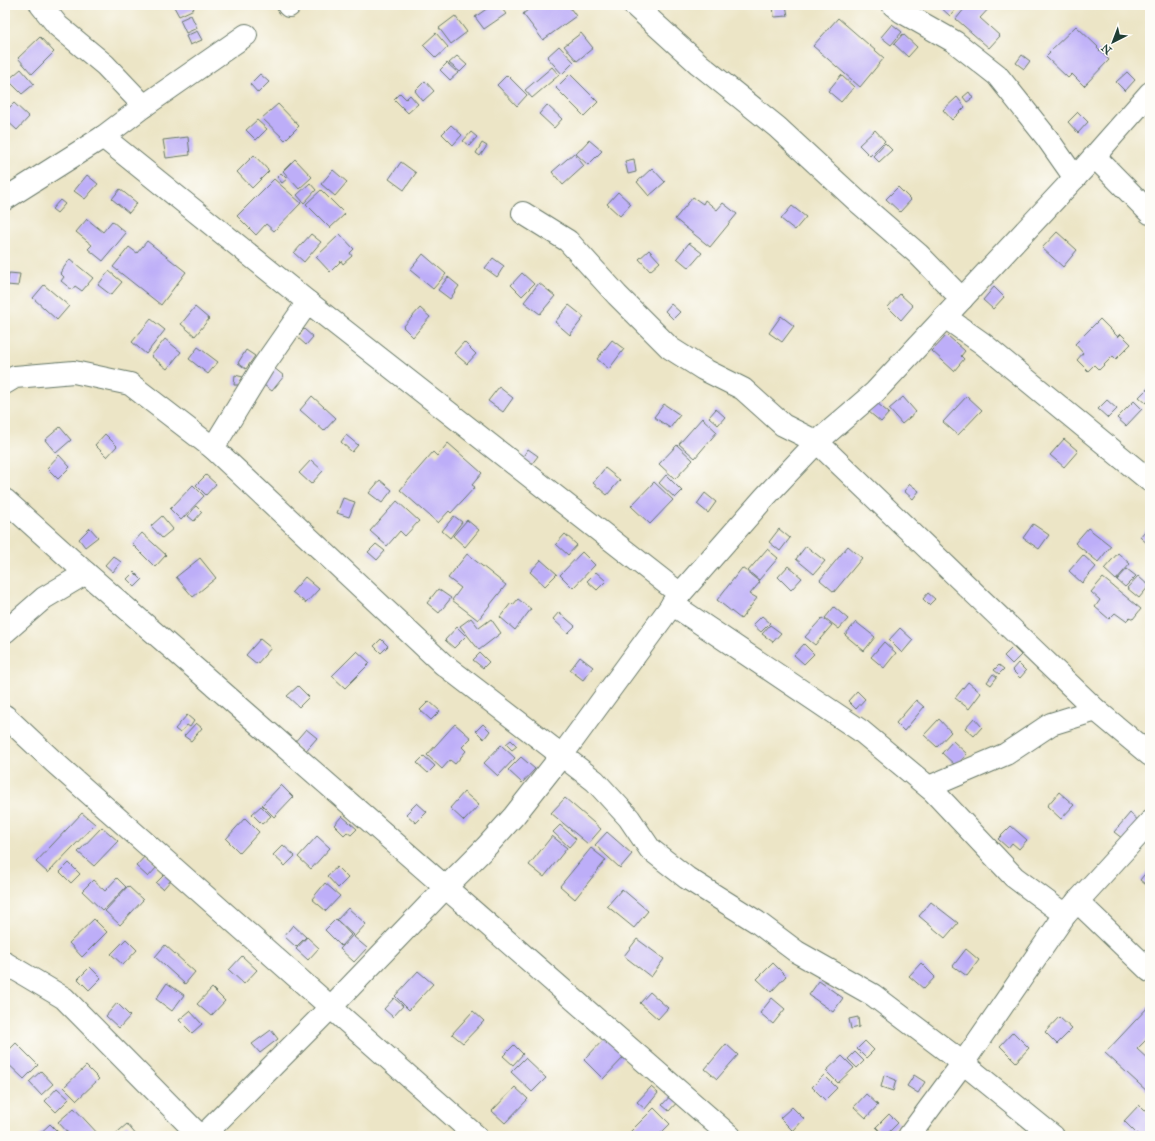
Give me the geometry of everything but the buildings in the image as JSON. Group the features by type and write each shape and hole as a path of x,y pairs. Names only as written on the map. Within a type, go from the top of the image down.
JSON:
{"street":[{"path":"40,5 58,26 105,65 144,106"},
{"path":"634,5 699,64 777,127 857,201 918,254 962,299"},
{"path":"893,5 902,12 955,42 997,75 1047,138 1075,178"},
{"path":"5,199 103,137 144,106 246,35"},
{"path":"203,1136 486,847 514,816 562,755 676,599 765,497 817,442 875,392 1095,157 1150,93"},
{"path":"103,137 676,599 861,731 929,787 1014,877 1071,908 1150,970"},
{"path":"1095,157 1150,213"},
{"path":"523,213 568,241 617,295 670,348 703,369 743,389 783,425 817,442 1096,710 1150,756"},
{"path":"213,448 262,368 308,302"},
{"path":"945,317 982,343 1150,482"},
{"path":"5,382 15,377 74,372 130,384 213,448 443,664 595,781 629,818 650,849 687,878 757,922 796,952 873,996 963,1063 1053,1136"},
{"path":"5,500 86,573 730,1136"},
{"path":"5,632 44,598 86,573"},
{"path":"929,787 1006,754 1051,724 1096,710"},
{"path":"5,716 54,762 476,1136"},
{"path":"909,1136 963,1063 1071,908 1150,822"},
{"path":"5,963 64,998 200,1136"}]}
